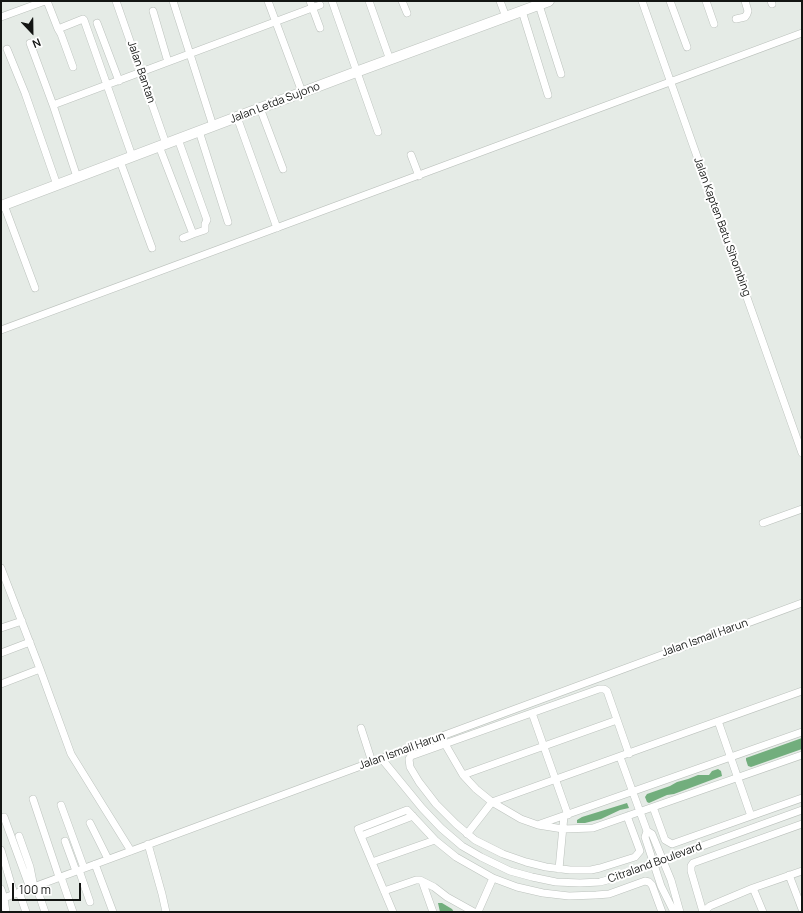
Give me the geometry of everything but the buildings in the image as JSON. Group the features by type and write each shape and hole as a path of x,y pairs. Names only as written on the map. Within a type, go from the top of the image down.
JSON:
{"highway":[{"name":"Jalan Letda Sujono","path":"2,206 302,92 549,1"}],"street":[{"path":"1,17 25,5 46,1 61,34 73,67"},
{"name":"Jalan Bantan","path":"116,1 141,73 162,145 193,234"},
{"path":"173,1 213,126"},
{"path":"268,1 302,92"},
{"path":"332,1 378,132"},
{"path":"369,1 390,60"},
{"path":"402,1 407,14"},
{"path":"500,1 506,17"},
{"name":"Jalan Kapten Batu Sihombing","path":"642,1 802,450"},
{"path":"670,1 687,47"},
{"path":"706,1 714,24"},
{"path":"736,19 745,17 747,14 748,11 745,1"},
{"path":"311,4 320,28"},
{"path":"53,105 276,22 311,4 320,5"},
{"path":"539,5 560,74"},
{"path":"153,11 168,62"},
{"path":"522,11 548,95"},
{"path":"58,30 84,20 132,156"},
{"path":"97,23 119,81"},
{"path":"1,330 802,34"},
{"path":"30,43 77,177"},
{"path":"7,49 25,94 57,185"},
{"path":"260,108 283,169"},
{"path":"237,117 277,228"},
{"path":"199,131 228,222"},
{"path":"178,139 207,220 205,230 183,238"},
{"path":"411,155 419,176"},
{"path":"120,161 152,248"},
{"path":"2,206 35,288"},
{"path":"763,523 802,509"},
{"path":"1,568 4,583 22,621 68,747 131,851"},
{"name":"Jalan Ismail Harun","path":"3,898 802,603"},
{"path":"1,628 22,621"},
{"path":"1,654 30,642"},
{"path":"1,684 40,669"},
{"path":"626,816 640,851 635,857 591,870 559,869 526,862 503,854 475,840 467,834 436,804 419,782 410,767 409,760 411,756 599,688 604,688 607,691 629,754"},
{"path":"467,834 492,802 802,691"},
{"path":"532,713 556,780 566,815 559,869"},
{"path":"463,775 617,720"},
{"path":"718,721 751,816"},
{"path":"361,728 372,762"},
{"path":"538,825 802,732"},
{"path":"445,744 463,775 476,789 492,802 521,819 538,825 563,829 593,828 802,755"},
{"path":"620,757 647,831 652,834 671,880 680,912"},
{"name":"Citraland Boulevard","path":"381,758 422,808 441,828 462,846 510,871 556,882 600,882 663,861 802,810"},
{"path":"654,807 665,840 672,844 802,798"},
{"path":"34,799 73,912"},
{"path":"61,805 90,902"},
{"path":"393,912 358,829 407,810 435,840 456,857 493,878 530,890 569,896 609,894 645,881 652,885 662,912"},
{"path":"4,817 45,912"},
{"path":"90,823 108,859"},
{"path":"802,824 693,863 690,871 703,912 710,906 753,888 802,871"},
{"path":"647,831 645,837 661,886 674,912"},
{"path":"19,836 30,867 33,887"},
{"path":"372,862 435,840"},
{"path":"65,841 80,870"},
{"path":"148,844 166,912"},
{"path":"1,850 17,893 26,912"},
{"path":"95,864 113,912"},
{"path":"789,875 802,909"},
{"path":"478,912 493,878"},
{"path":"384,891 416,880 422,881 434,887 447,898 474,912"},
{"path":"422,881 433,912"},
{"path":"753,888 763,912"},
{"path":"1,889 6,912"},
{"path":"710,906 716,912"}],"shaded area":[{"path":"802,738 802,749 751,767 748,766 746,758"},
{"path":"718,769 721,771 722,776 674,794 667,795 649,803 647,802 645,797 647,794 698,775 709,775 712,771"},
{"path":"627,803 629,808 620,810 601,819 585,823 577,823 577,820 582,817"},
{"path":"438,903 442,903 454,912 440,912"}]}
